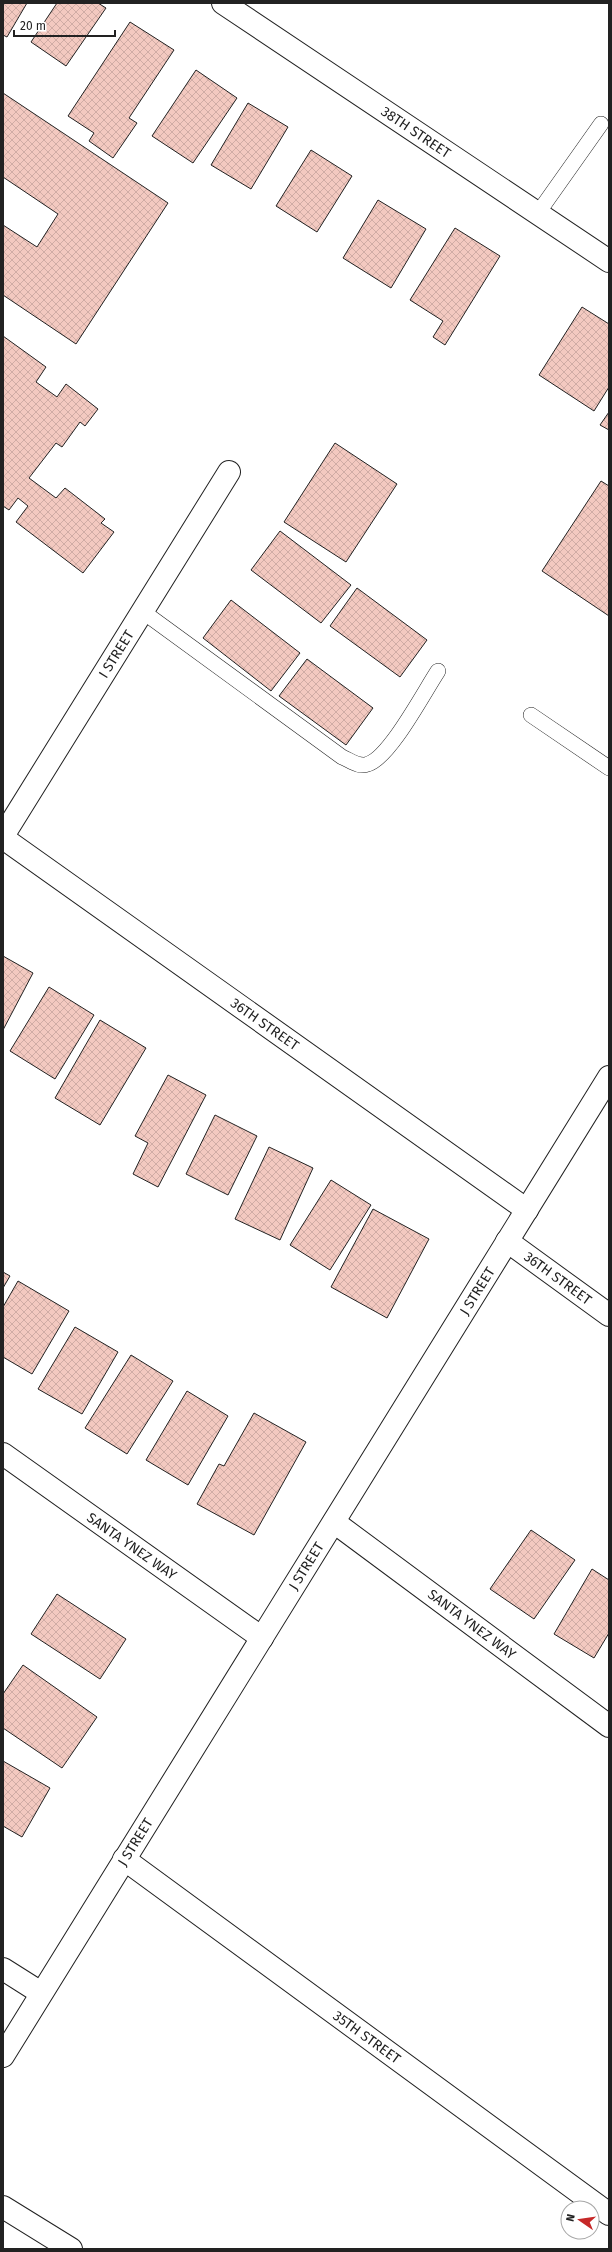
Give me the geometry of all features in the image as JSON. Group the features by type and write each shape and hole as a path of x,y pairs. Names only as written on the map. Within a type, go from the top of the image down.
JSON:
{"street":[{"name":"38TH STREET","path":"223,3 609,261"},
{"name":"I STREET","path":"3,837 229,472"},
{"name":"36TH STREET","path":"3,837 527,1210"},
{"name":"J STREET","path":"3,2056 609,1077"},
{"name":"36TH STREET","path":"507,1241 609,1315"},
{"name":"SANTA YNEZ WAY","path":"3,1455 262,1638"},
{"name":"SANTA YNEZ WAY","path":"334,1522 609,1726"},
{"name":"35TH STREET","path":"124,1859 609,2214"},
{"path":"3,1969 42,1994"},
{"path":"3,2207 70,2249"}],"lane":[{"path":"538,213 601,124"},
{"path":"142,611 342,757 359,765 368,765 385,753 438,671"},
{"path":"531,715 609,768"}],"building":[{"path":"3,3 27,3 7,37 3,35"},
{"path":"57,3 98,3 106,8 66,66 31,42"},
{"path":"130,22 174,50 129,118 137,123 113,158 89,141 94,133 68,116"},
{"path":"196,70 237,98 193,163 152,136"},
{"path":"3,93 168,203 76,344 3,295 3,225 37,247 58,214 3,177"},
{"path":"248,103 288,127 251,189 211,165"},
{"path":"311,150 352,176 317,232 276,206"},
{"path":"378,200 426,229 391,288 343,258"},
{"path":"455,228 500,256 445,345 433,337 443,321 410,300"},
{"path":"582,307 609,324 609,387 594,411 539,375"},
{"path":"3,336 46,367 36,382 57,397 66,384 98,409 85,426 80,422 62,447 56,443 29,478 56,498 65,488 105,519 101,523 114,532 83,573 16,522 28,506 18,498 9,510 3,506"},
{"path":"609,412 609,430 600,425"},
{"path":"335,443 397,484 346,562 284,522"},
{"path":"601,481 609,486 609,616 542,571"},
{"path":"280,531 351,585 321,623 251,570"},
{"path":"357,588 427,640 400,677 330,626"},
{"path":"231,600 300,653 271,691 203,638"},
{"path":"307,659 373,708 346,745 279,696"},
{"path":"3,956 33,973 3,1030"},
{"path":"49,987 94,1015 55,1079 10,1051"},
{"path":"100,1020 146,1048 100,1125 55,1098"},
{"path":"168,1075 206,1095 158,1187 133,1174 148,1143 135,1136"},
{"path":"215,1115 257,1136 228,1195 186,1174"},
{"path":"269,1147 313,1168 280,1240 235,1219"},
{"path":"331,1180 371,1205 330,1270 290,1245"},
{"path":"373,1209 429,1239 387,1318 331,1287"},
{"path":"3,1272 10,1276 3,1288"},
{"path":"18,1281 69,1311 32,1374 3,1357 3,1307"},
{"path":"75,1327 118,1352 82,1414 38,1389"},
{"path":"131,1355 173,1381 127,1454 85,1428"},
{"path":"187,1391 228,1416 188,1485 146,1460"},
{"path":"254,1413 306,1442 254,1535 197,1504 219,1464 224,1466"},
{"path":"531,1530 575,1560 534,1619 490,1589"},
{"path":"592,1569 609,1580 609,1633 594,1658 554,1634"},
{"path":"57,1594 126,1639 100,1679 31,1634"},
{"path":"23,1665 97,1717 62,1768 3,1728 3,1694"},
{"path":"3,1761 50,1788 22,1837 3,1826"}]}
